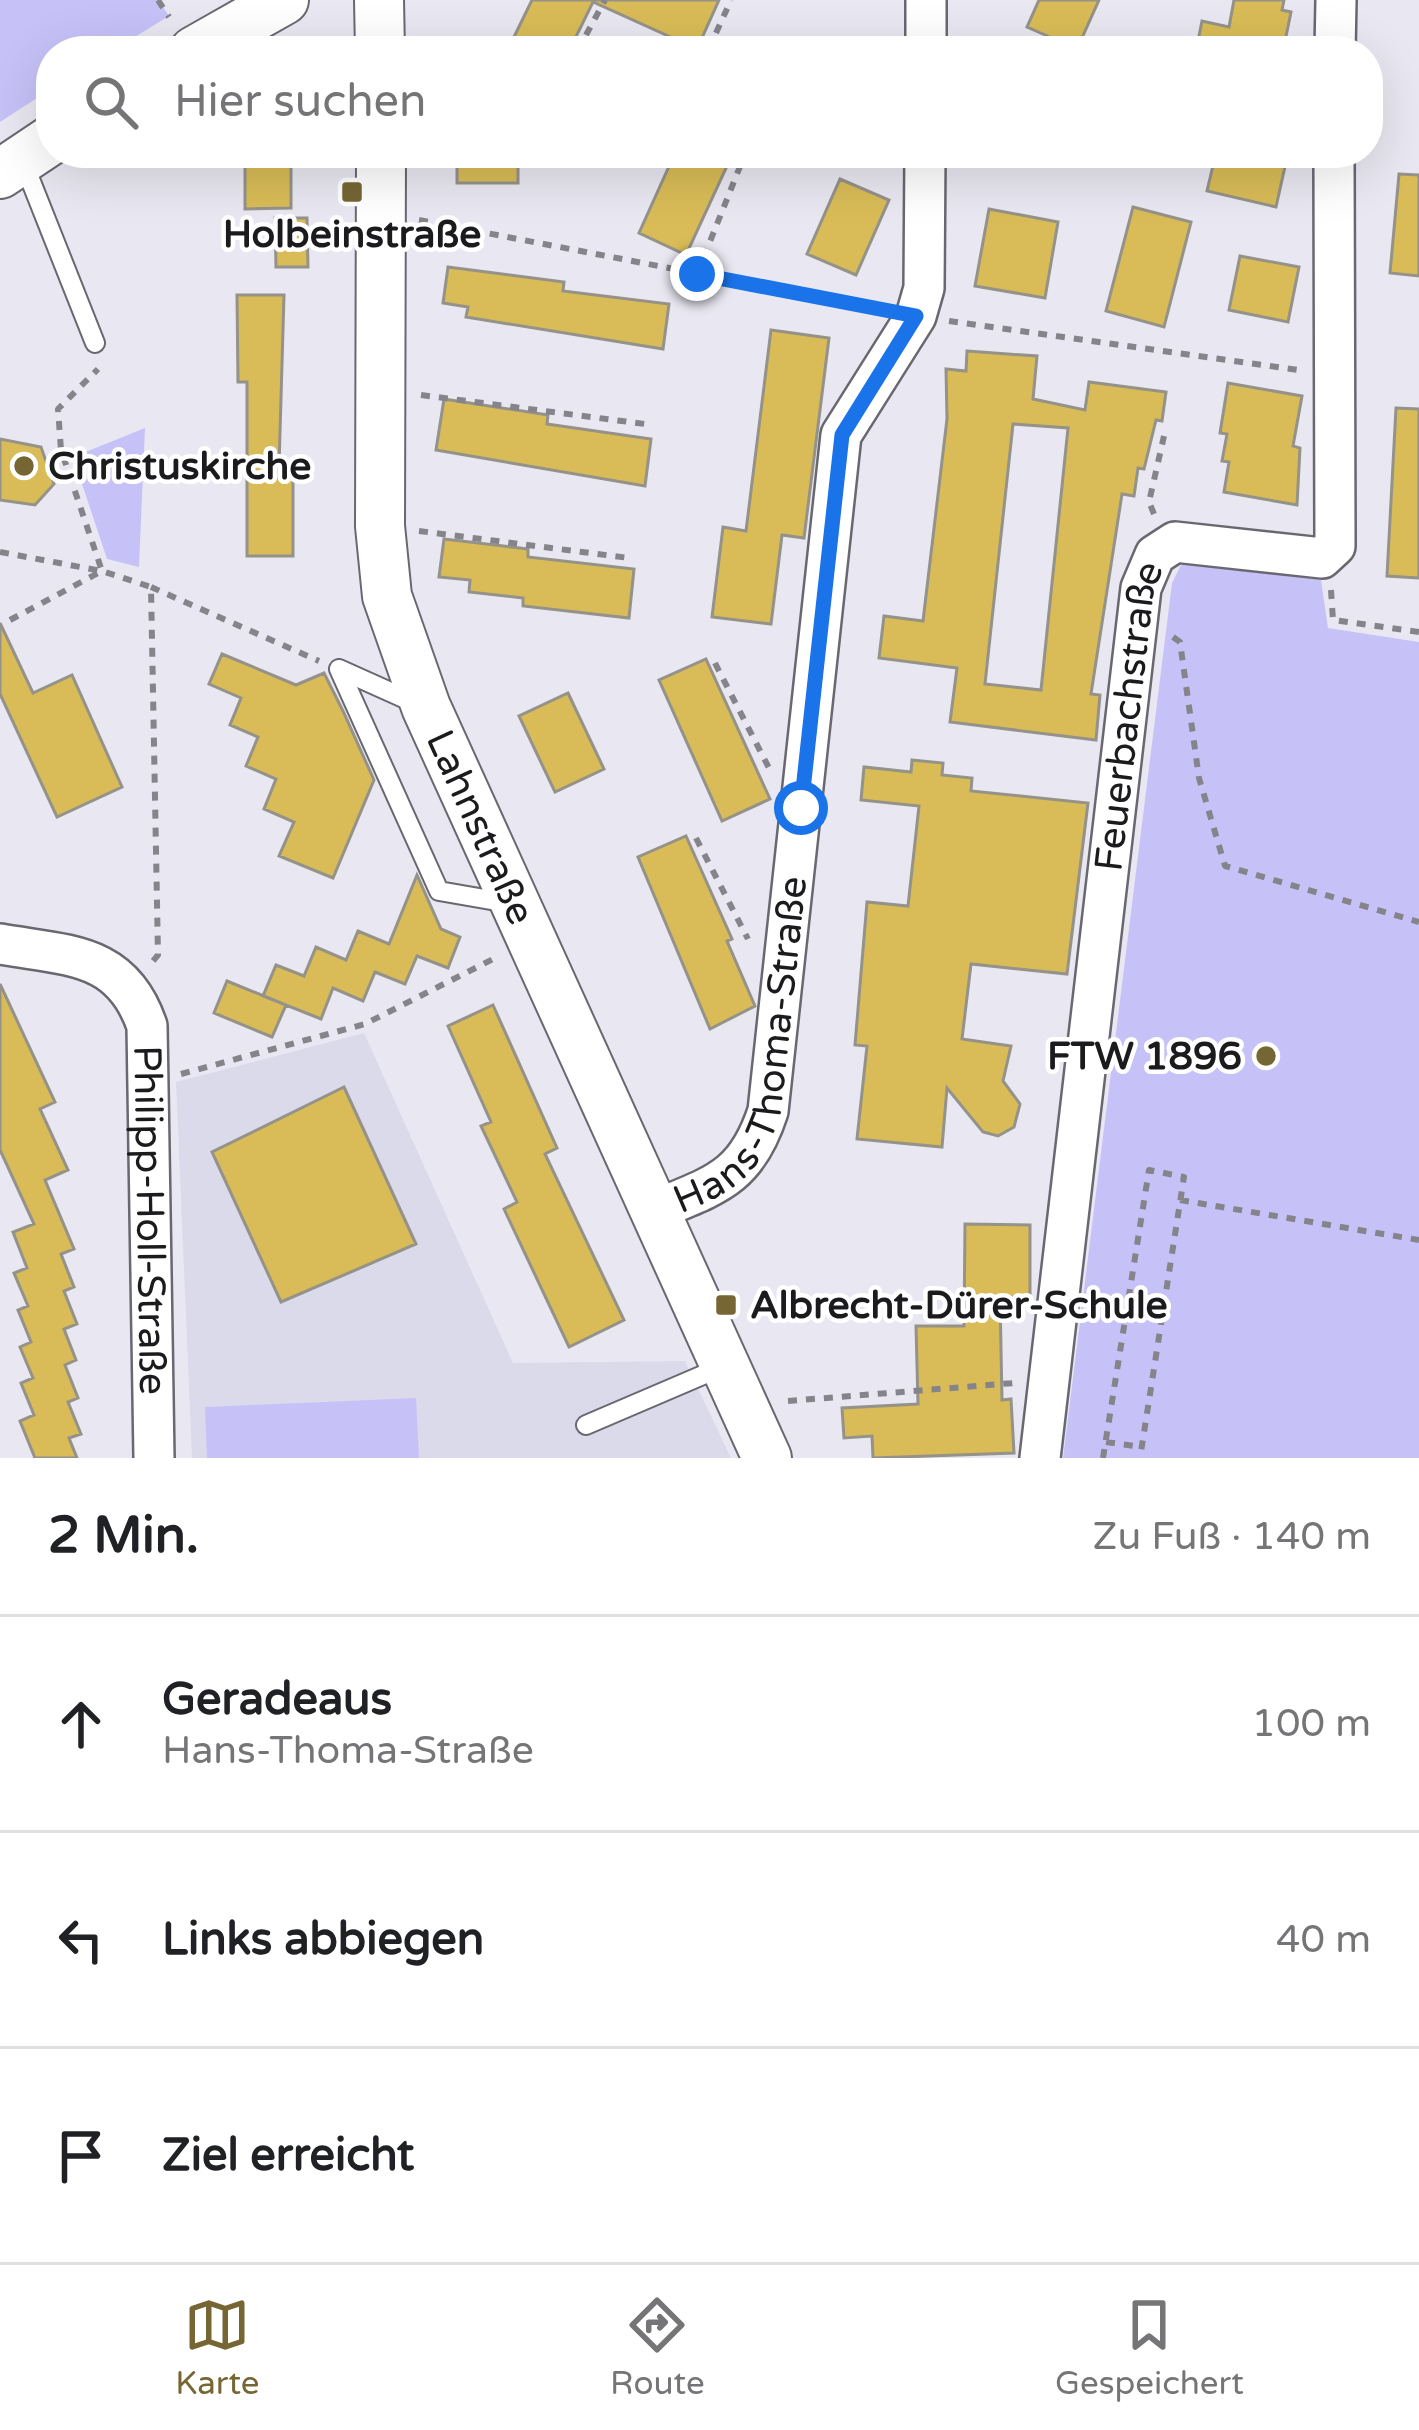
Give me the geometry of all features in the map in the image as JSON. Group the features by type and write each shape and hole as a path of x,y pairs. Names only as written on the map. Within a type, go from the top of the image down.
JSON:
{"street":[{"path":"182,33 284,0"},
{"path":"379,0 380,36"},
{"path":"926,0 926,36"},
{"path":"1335,36 1336,0"},
{"name":"Lahnstraße","path":"381,168 380,526 387,596 426,707 766,1458"},
{"name":"Hans-Thoma-Straße","path":"653,1210 732,1175 756,1148 768,1111 842,435 916,316 924,288 925,168"},
{"path":"1330,555 1334,546 1334,168"},
{"name":"Feuerbachstraße","path":"1040,1458 1136,624 1148,566 1167,545 1188,541 1330,555"},
{"path":"0,944 93,962 130,986"},
{"name":"Philipp-Holl-Straße","path":"130,986 147,1026 154,1458"}],"lane":[{"path":"24,158 95,343"},
{"path":"339,669 426,707"},
{"path":"339,669 439,890 514,904"},
{"path":"586,1425 733,1385"}],"path":[{"path":"158,0 182,33"},
{"path":"586,35 605,0"},
{"path":"716,33 731,0"},
{"path":"697,274 739,168"},
{"path":"382,213 916,316 1332,375"},
{"path":"95,343 101,366 58,409 62,450 102,571"},
{"path":"382,390 645,424"},
{"path":"1164,436 1149,502 1167,545"},
{"path":"380,526 629,558"},
{"path":"0,552 102,571 151,587 339,669"},
{"path":"1330,555 1334,620 1419,632"},
{"path":"10,620 102,571"},
{"path":"130,986 158,955 151,587"},
{"path":"1136,624 1180,642 1199,778 1225,866 1419,922"},
{"path":"715,663 767,766 801,808"},
{"path":"696,838 748,940"},
{"path":"177,1075 364,1024 505,953"},
{"path":"1103,1458 1149,1170 1184,1177 1140,1458"},
{"path":"1180,1200 1419,1240"},
{"path":"733,1385 1048,1380"},
{"path":"1106,1442 1142,1447"}],"shaded area":[{"path":"0,0 158,0 169,16 136,36 36,36 36,99 0,122"},
{"path":"145,428 139,567 107,559 73,457"},
{"name":"FTW 1896","path":"1193,558 1320,573 1328,628 1419,642 1419,1458 1063,1458 1172,583 1181,565"},
{"path":"364,1033 513,1363 685,1361 731,1458 192,1458 176,1082"},
{"path":"416,1398 419,1458 207,1458 205,1407"}],"building":[{"path":"532,0 719,0 703,36 668,36 593,2 576,36 514,36"},
{"path":"1039,0 1099,0 1083,36 1047,36 1027,27"},
{"path":"1234,0 1284,0 1282,10 1291,12 1286,36 1199,36 1202,21 1229,27"},
{"path":"245,168 291,168 291,208 245,209"},
{"path":"457,168 518,168 518,183 457,183"},
{"path":"668,168 726,168 686,255 639,233"},
{"path":"1212,168 1285,168 1276,207 1207,191"},
{"path":"1399,174 1419,175 1419,276 1390,273"},
{"path":"840,179 889,200 856,275 807,254"},
{"path":"1133,207 1191,222 1164,327 1106,311"},
{"path":"989,209 1058,222 1045,298 975,286"},
{"path":"275,218 307,218 308,267 276,267"},
{"path":"1240,256 1299,267 1288,322 1229,310"},
{"path":"448,267 564,282 563,291 669,304 663,349 466,317 468,307 443,303"},
{"path":"237,295 284,295 279,467 293,467 293,556 247,556 247,382 238,382"},
{"path":"771,330 829,338 804,538 782,535 771,624 712,617 723,527 746,531"},
{"path":"967,351 1037,356 1033,399 1085,410 1089,382 1166,392 1162,421 1156,420 1144,469 1138,468 1134,496 1122,494 1091,694 1100,695 1096,740 950,722 957,668 879,658 884,616 923,621 947,419 946,369 966,371","holes":["1013,424 1068,428 1041,690 985,684"]},
{"path":"1228,383 1302,396 1293,446 1300,448 1297,505 1224,492 1229,462 1222,461 1227,434 1220,433"},
{"path":"444,399 548,415 547,424 651,439 645,486 436,450"},
{"path":"1396,408 1419,409 1419,578 1387,576"},
{"name":"Christuskirche","path":"0,439 41,447 54,484 35,505 0,500"},
{"path":"444,539 528,549 528,557 634,569 629,618 523,606 523,598 469,592 470,580 439,577"},
{"path":"0,623 33,693 72,675 122,787 57,817 0,694"},
{"path":"222,654 296,685 324,673 343,711 374,780 333,878 279,856 294,822 264,809 276,779 246,766 258,737 230,725 241,698 209,684"},
{"path":"706,659 770,799 722,821 659,680"},
{"path":"568,693 604,769 555,792 519,716"},
{"path":"912,760 943,763 942,775 972,778 971,791 1088,803 1067,974 971,964 962,1039 1011,1046 1003,1081 1020,1104 1014,1127 998,1136 983,1132 947,1088 942,1147 857,1139 867,1046 855,1045 867,902 908,906 919,806 861,800 864,767 911,772"},
{"path":"686,836 732,939 727,941 755,1006 710,1029 638,857"},
{"path":"417,875 441,929 460,937 448,968 417,956 405,984 375,972 363,1001 333,988 321,1019 263,996 276,965 304,976 316,947 346,960 358,931 389,944"},
{"path":"227,981 286,1005 272,1037 214,1013"},
{"path":"0,984 55,1102 40,1109 68,1170 45,1180 74,1249 61,1254 74,1287 64,1291 77,1324 64,1329 76,1360 65,1365 78,1398 68,1402 81,1434 69,1438 77,1458 35,1458 20,1421 34,1415 21,1383 33,1378 20,1347 31,1342 18,1310 28,1306 14,1273 27,1268 13,1232 34,1224 0,1150"},
{"path":"493,1005 557,1148 545,1154 624,1320 569,1347 504,1209 517,1202 481,1126 491,1122 448,1026"},
{"path":"344,1087 416,1244 281,1302 212,1152"},
{"path":"965,1224 1030,1225 1030,1297 1000,1297 1002,1400 1011,1399 1014,1453 873,1458 872,1436 844,1438 842,1408 918,1404 916,1326 964,1326"}],"place":[{"name":"Holbeinstraße","path":"352,192"},
{"name":"Christuskirche","path":"24,466"},
{"name":"FTW 1896","path":"1266,1056"},
{"name":"Albrecht-Dürer-Schule","path":"726,1305"}],"route":[{"path":"697,274 916,316 853,410 842,435 801,808"}]}
